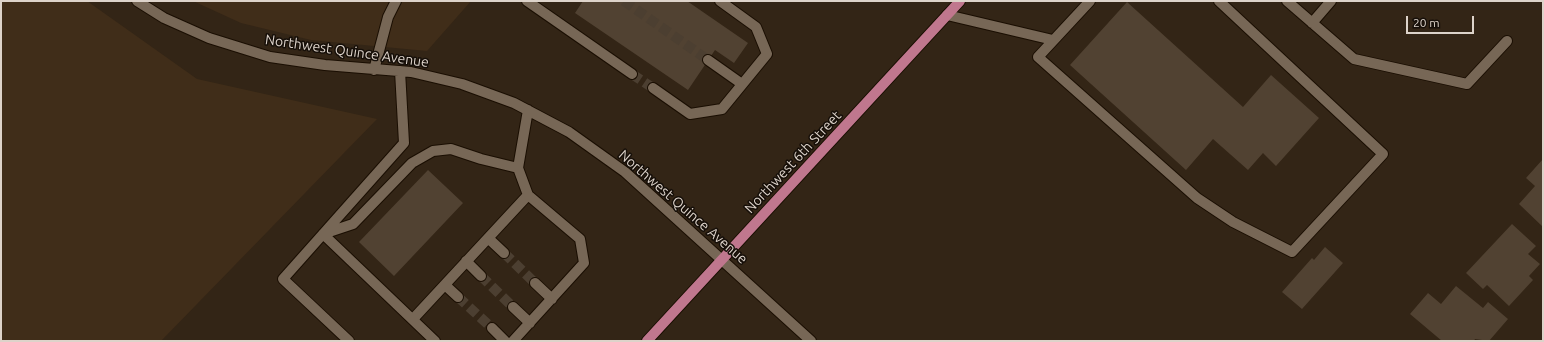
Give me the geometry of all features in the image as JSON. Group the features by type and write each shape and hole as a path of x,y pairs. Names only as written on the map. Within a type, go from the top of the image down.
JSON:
{"main road":[{"name":"Northwest 6th Street","path":"647,341 960,1"}],"street":[{"name":"Northwest Quince Avenue","path":"137,1 164,18 209,38 270,57 374,70 411,72 462,84 514,103 528,110 569,132 625,172 811,341"},
{"path":"374,70 388,17 396,1"},
{"path":"527,1 632,74"},
{"path":"652,88 690,114 722,108 767,54 756,27 720,1"},
{"path":"1090,1 1038,57 1196,198 1233,222 1292,252 1383,154 1219,1"},
{"path":"1287,1 1354,60 1467,84 1507,41"},
{"path":"1312,23 1331,1"},
{"path":"947,15 1053,40"},
{"path":"708,60 742,84"},
{"path":"349,341 283,280 404,143 400,72"},
{"path":"513,341 584,263 580,239 528,195 518,168 528,110"},
{"path":"323,234 353,224 412,163 433,151 451,149 481,160 518,168"},
{"path":"413,319 528,195"},
{"path":"323,234 435,341"},
{"path":"488,238 504,253"},
{"path":"466,261 482,276"},
{"path":"536,283 552,299"},
{"path":"445,284 458,297"},
{"path":"514,307 530,323"},
{"path":"492,328 505,341"}],"shaded area":[{"path":"1,1 87,1 197,79 377,119 161,341 1,341"},
{"path":"193,1 471,1 427,51 311,40 241,23"}],"building":[{"path":"583,1 687,1 748,43 734,63 715,50 688,90 575,13"},
{"path":"1127,2 1243,107 1271,75 1319,118 1276,166 1263,153 1248,170 1213,139 1186,170 1070,65"},
{"path":"1543,159 1543,227 1519,204 1535,186 1526,178"},
{"path":"428,170 463,203 394,276 359,242"},
{"path":"1512,224 1536,246 1528,254 1540,264 1529,276 1533,280 1509,306 1487,285 1483,289 1466,273"},
{"path":"1325,247 1343,263 1302,309 1282,292 1312,258 1314,260"},
{"path":"1456,286 1483,308 1488,302 1508,319 1489,341 1475,339 1474,341 1442,341 1410,314 1428,293 1441,304"}],"tunnel":[{"path":"624,1 708,60"},
{"path":"632,74 653,88"},
{"path":"504,253 535,283"},
{"path":"481,276 513,307"},
{"path":"458,297 492,328"}]}
